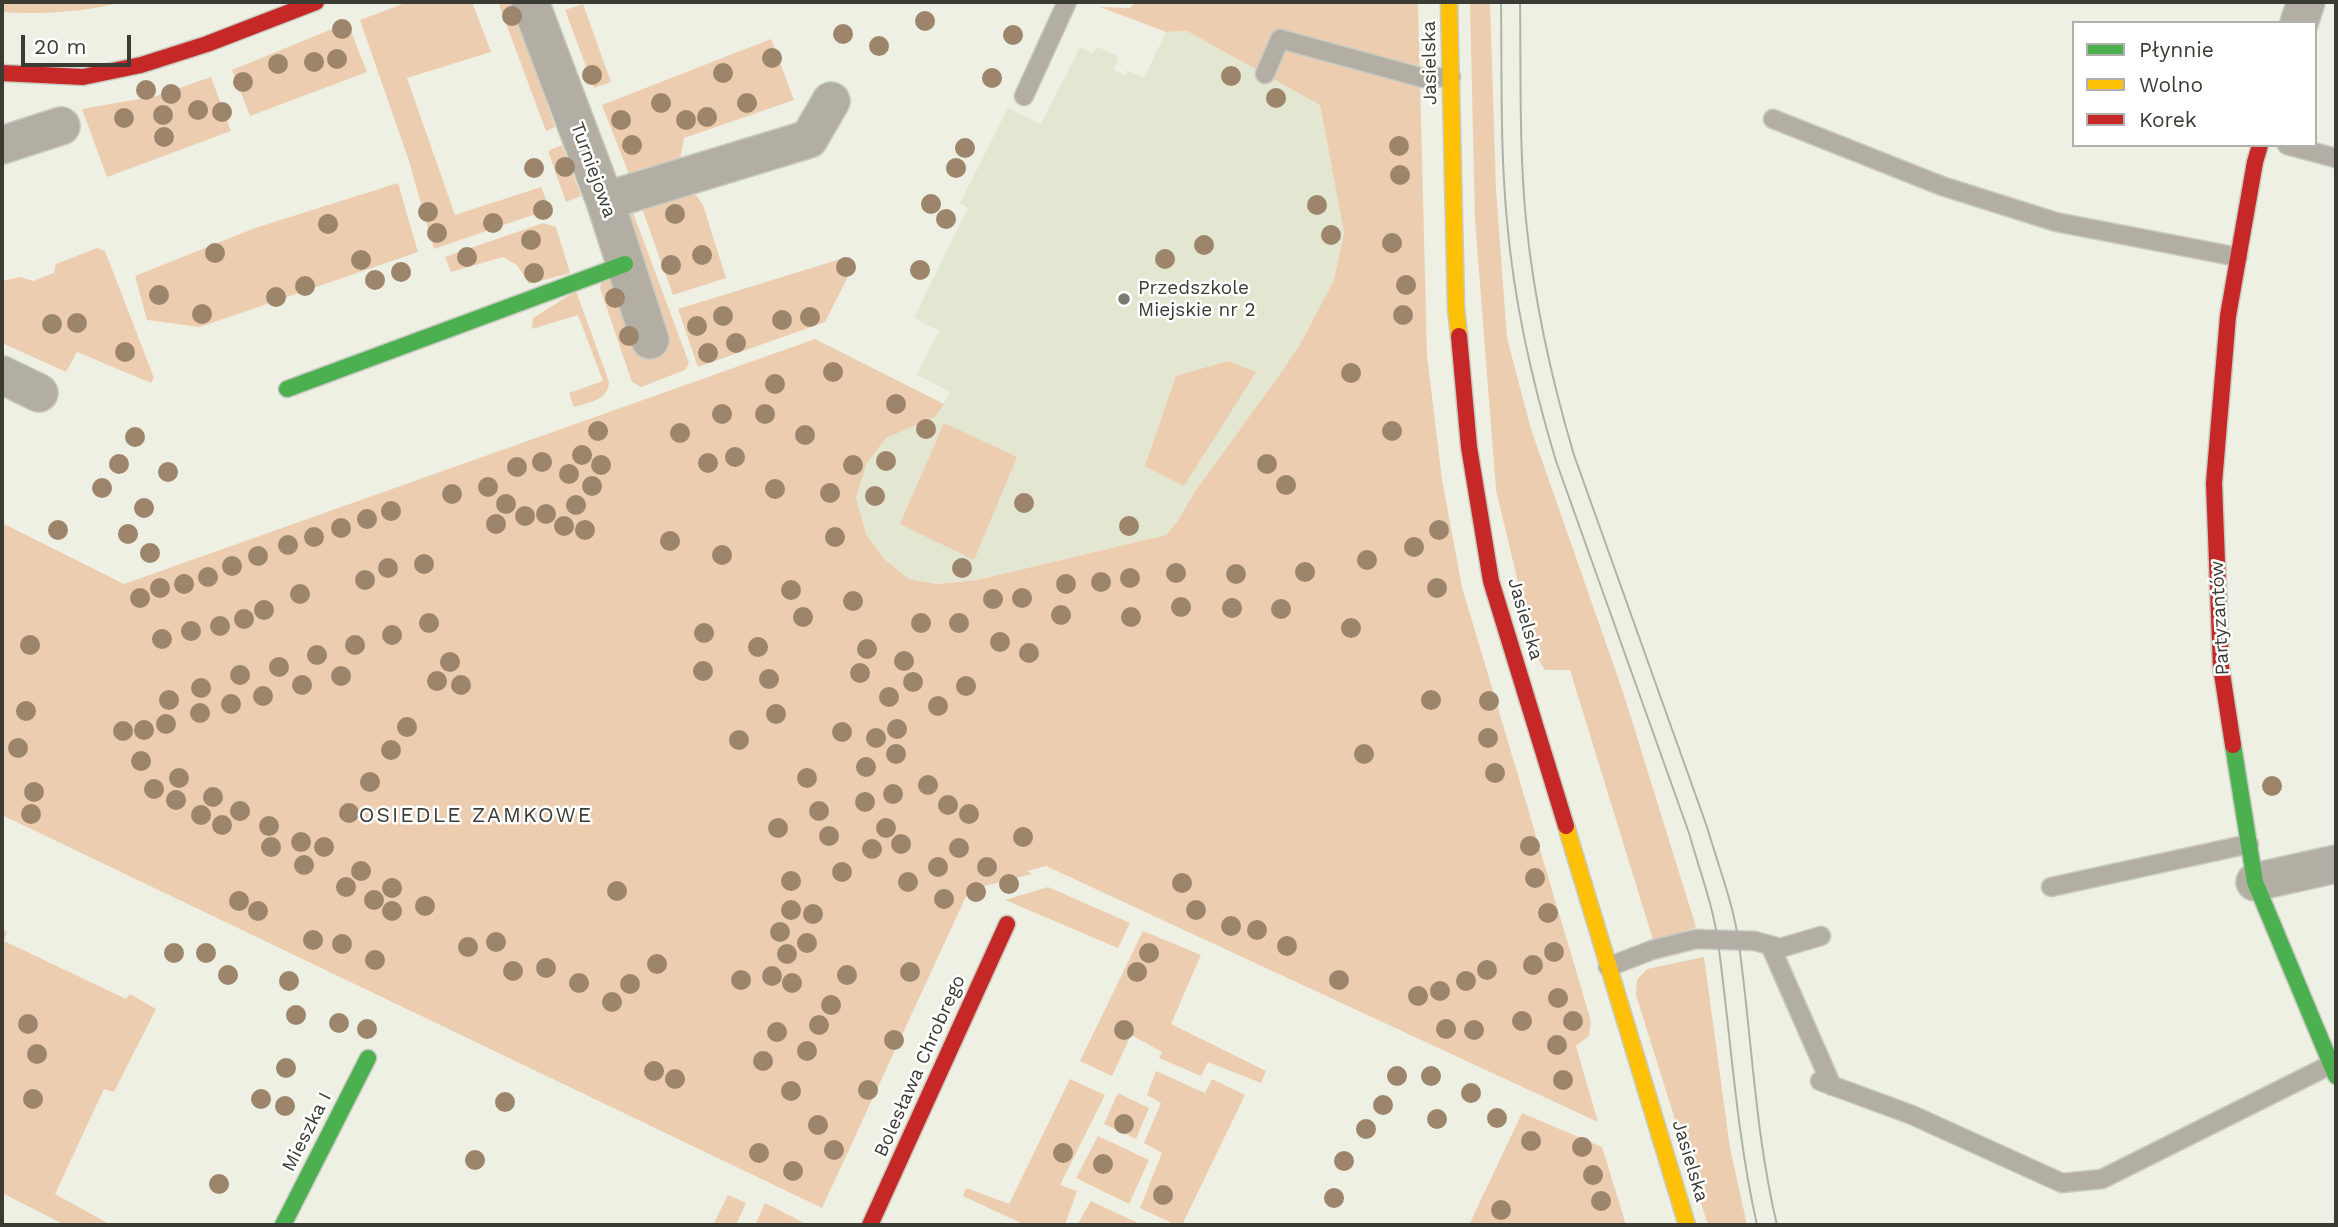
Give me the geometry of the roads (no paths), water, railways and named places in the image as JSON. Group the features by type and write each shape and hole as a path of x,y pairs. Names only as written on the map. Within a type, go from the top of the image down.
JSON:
{"street":[{"path":"2,73 83,77 141,65 207,44 316,2"},
{"name":"Jasielska","path":"1449,2 1456,308 1469,447 1491,581 1687,1225"},
{"path":"2299,21 2306,2"},
{"name":"Turniejowa","path":"539,4 650,340"},
{"path":"605,201 809,139 831,101"},
{"path":"2,145 61,126"},
{"name":"Partyzantów","path":"2259,147 2228,316 2214,483 2221,667 2255,882 2333,1071"},
{"path":"287,389 625,264"},
{"path":"2,375 40,393"},
{"path":"2255,882 2336,864"},
{"name":"Bolesława Chrobrego","path":"870,1225 1007,924"},
{"name":"Mieszka I","path":"283,1225 368,1058"}],"lane":[{"path":"1024,96 1067,2"},
{"path":"1265,74 1280,39 1423,78 1451,76"},
{"path":"1773,119 1942,186 2056,222 2238,257"},
{"path":"2295,147 2336,158"},
{"path":"2051,887 2249,844"},
{"path":"1608,967 1652,950 1696,939 1755,941 1780,948 1821,936"},
{"path":"1770,945 1826,1083 1912,1115 2062,1183 2102,1179 2333,1071"}],"tram line":[{"path":"1501,2 1505,194 1514,282 1525,342 1556,461 1689,833 1709,901 1716,928 1734,1084 1757,1225"},
{"path":"1520,2 1524,193 1529,250 1544,339 1574,455 1707,827 1730,900 1739,945 1764,1156 1777,1225"}],"place":[{"name":"Przedszkole Miejskie nr 2","path":"1124,299"}],"district":[{"name":"OSIEDLE ZAMKOWE","path":"476,816"}]}
